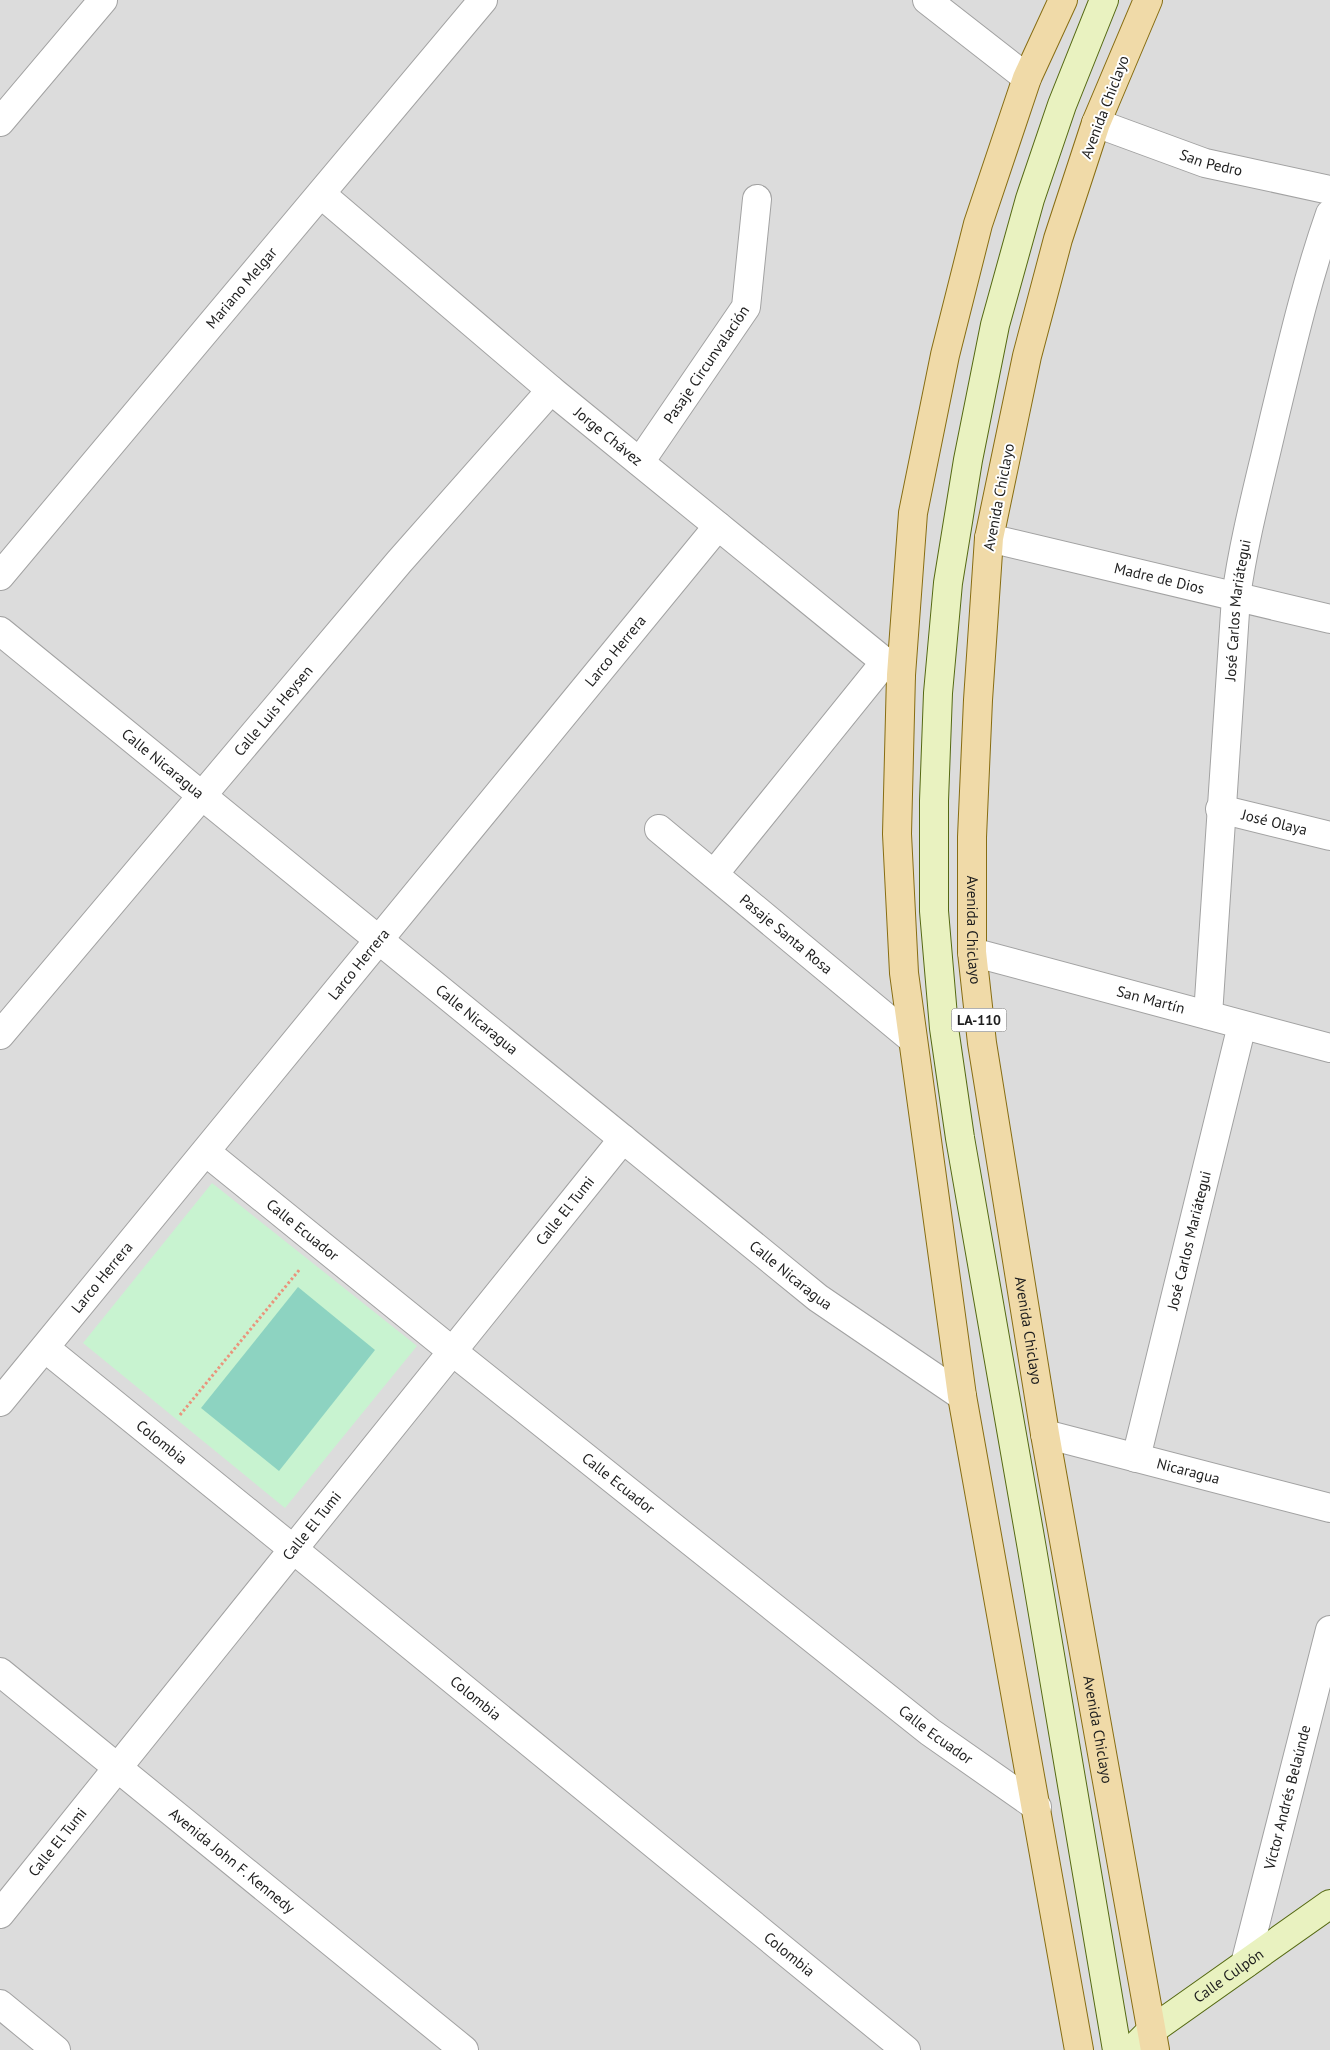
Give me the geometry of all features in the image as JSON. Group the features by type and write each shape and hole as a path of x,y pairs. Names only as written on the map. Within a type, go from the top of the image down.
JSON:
{"main road":[{"path":"1063,0 1027,78 978,224 945,355 913,513 893,669 897,834 904,973 912,1039 962,1396 1079,2050"},
{"name":"Avenida Chiclayo","path":"1148,0 1096,123 1058,240 1027,356 989,538 978,700 973,817 972,952 982,1043 1045,1434 1154,2040"}],"street":[{"name":"Mariano Melgar","path":"0,576 483,0"},
{"path":"927,0 1027,78"},
{"path":"1104,0 1062,105 1030,199 995,325 968,460 948,583 938,693 934,801 934,911 944,1028 960,1138 1117,2050"},
{"path":"0,122 96,2"},
{"name":"San Pedro","path":"1096,123 1205,162 1330,190"},
{"name":"Jorge Chávez","path":"321,194 551,390 893,669"},
{"name":"Pasaje Circunvalación","path":"640,462 746,307 757,200"},
{"name":"José Carlos Mariátegui","path":"1208,1015 1220,809 1236,597 1242,555 1284,378 1330,214"},
{"name":"Calle Luis Heysen","path":"0,1035 399,562 551,390"},
{"name":"Larco Herrera","path":"0,1402 718,526"},
{"name":"Madre de Dios","path":"989,538 1330,619"},
{"name":"Calle Nicaragua","path":"0,631 818,1298 962,1396"},
{"path":"714,874 893,669"},
{"name":"José Olaya","path":"1220,809 1330,836"},
{"name":"Pasaje Santa Rosa","path":"659,829 912,1039"},
{"name":"San Martín","path":"972,952 1330,1048"},
{"name":"José Carlos Mariátegui","path":"1136,1458 1242,1025"},
{"name":"Calle El Tumi","path":"0,1914 623,1139"},
{"name":"Calle Ecuador","path":"206,1152 452,1352 930,1732 1037,1807"},
{"name":"Colombia","path":"45,1348 906,2050"},
{"name":"Nicaragua","path":"1045,1434 1330,1508"},
{"name":"Víctor Andrés Belaúnde","path":"1246,1964 1330,1630"},
{"name":"Avenida John F. Kennedy","path":"0,1672 464,2050"},
{"name":"Calle Culpón","path":"1132,2050 1154,2040 1246,1964 1330,1904"},
{"path":"0,2004 56,2050"}],"path":[{"path":"180,1415 302,1266"}],"shaded area":[{"path":"0,0 1330,0 1330,2050 0,2050"}],"green space":[{"path":"212,1183 417,1346 285,1508 83,1343"},
{"path":"298,1287 375,1350 279,1471 201,1408"}]}
